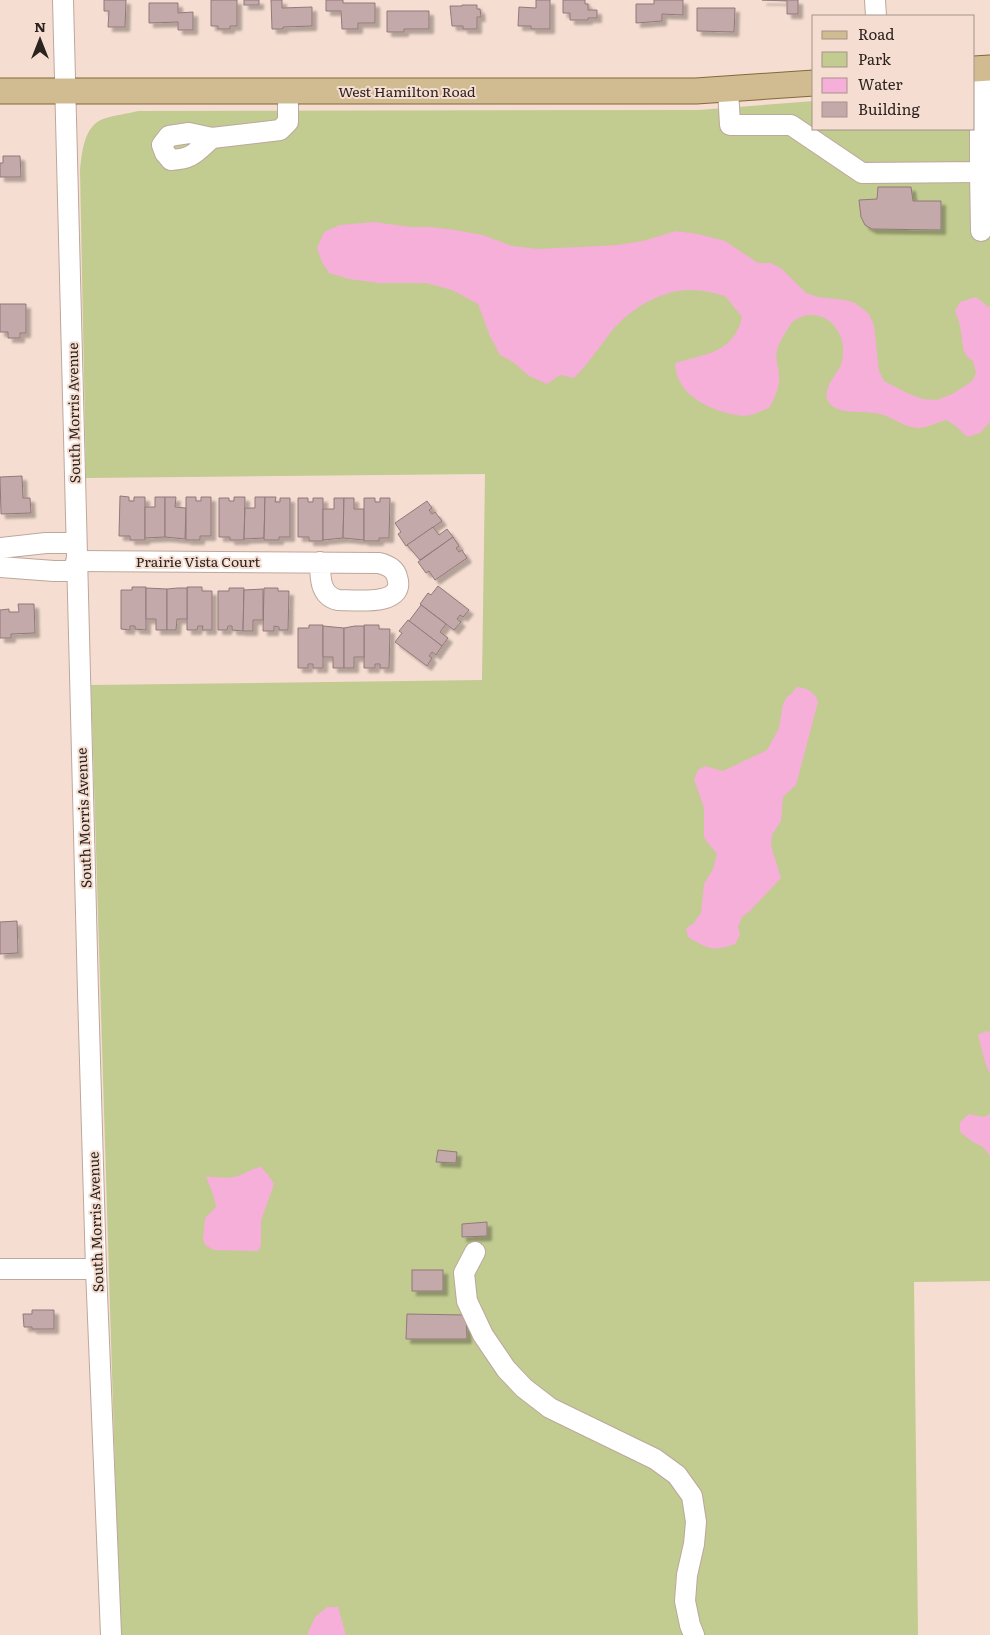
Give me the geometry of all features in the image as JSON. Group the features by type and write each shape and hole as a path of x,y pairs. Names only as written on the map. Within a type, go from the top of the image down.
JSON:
{"main road":[{"name":"West Hamilton Road","path":"0,91 617,91 728,89 812,83"}],"street":[{"name":"South Morris Avenue","path":"63,0 76,558 96,1269 111,1635"},
{"path":"876,0 876,15"},
{"path":"981,68 981,231"},
{"path":"728,89 730,125 790,125 862,173 980,172"},
{"path":"212,138 280,130 288,122 288,91"},
{"path":"0,548 46,543 76,558"},
{"path":"0,566 54,571 76,558"},
{"name":"Prairie Vista Court","path":"76,558 320,562"},
{"path":"475,1252 464,1273 467,1301 483,1335 506,1369 524,1388 550,1408 655,1459 677,1475 692,1496 696,1522 694,1544 687,1575 685,1600 694,1635"},
{"path":"0,1268 96,1269"}],"green space":[{"path":"990,86 990,1281 914,1282 918,1635 120,1635 91,685 482,680 485,474 86,478 80,170 83,148 88,133 97,122 103,119 138,111 699,110 812,101 812,130 975,130"}],"water":[{"path":"374,222 455,230 483,235 512,246 539,249 617,245 643,241 676,231 725,241 758,263 771,263 782,269 806,293 818,297 855,303 869,314 874,325 879,371 884,381 923,399 937,400 952,394 973,380 976,373 973,361 964,352 955,311 960,302 976,297 990,308 990,422 980,433 967,437 956,426 946,420 917,428 880,414 849,412 837,408 828,401 827,392 841,364 842,341 839,333 830,322 824,318 810,315 795,320 780,342 776,355 779,384 770,407 751,415 743,416 734,415 705,405 696,400 684,388 680,382 675,363 707,354 725,345 738,329 742,317 725,296 695,290 667,294 655,298 634,310 615,327 588,363 574,378 560,375 547,384 529,376 513,362 500,355 490,336 478,304 452,290 426,283 379,283 349,279 329,273 322,262 317,248 324,232 340,225"},
{"path":"797,687 810,691 818,702 796,785 783,797 781,821 772,835 771,846 781,878 742,917 738,927 740,935 735,944 721,948 706,947 688,937 686,928 693,924 701,913 704,884 713,869 717,854 704,838 704,808 694,779 698,770 705,766 723,771 767,750 779,728 783,704"},
{"path":"986,1031 990,1032 990,1074 978,1035"},
{"path":"969,1114 984,1117 990,1114 990,1156 983,1147 960,1132 960,1122"},
{"path":"261,1167 274,1184 261,1221 261,1245 258,1251 214,1250 205,1245 203,1240 205,1218 216,1207 206,1177 234,1177"},
{"path":"327,1607 338,1607 346,1635 307,1635 315,1617"}],"building":[{"path":"104,0 126,0 125,27 108,27 109,11 104,11"},
{"path":"211,0 237,0 237,26 230,26 230,29 218,29 218,26 211,26"},
{"path":"244,0 259,0 259,5 244,5"},
{"path":"271,0 282,0 282,8 312,7 312,26 272,29"},
{"path":"326,0 343,0 343,3 375,3 375,23 358,23 358,29 342,29 341,11 326,11"},
{"path":"536,0 550,0 550,29 531,29 531,26 518,26 519,7 536,8"},
{"path":"563,0 585,0 585,4 588,4 588,10 597,10 597,18 570,20 570,13 563,13"},
{"path":"654,0 683,0 683,15 662,14 662,21 636,23 636,4 654,4"},
{"path":"762,0 798,0 798,14 787,14 787,1"},
{"path":"149,3 178,3 178,13 193,12 193,30 178,30 178,22 149,23"},
{"path":"477,5 477,9 480,9 481,17 477,17 477,29 463,29 463,26 452,26 450,6"},
{"path":"697,8 735,8 734,32 697,31"},
{"path":"387,11 429,11 429,29 404,29 404,32 387,32"},
{"path":"3,156 20,156 21,177 0,177 0,163 3,163"},
{"path":"878,187 911,187 913,201 941,201 941,230 872,229 865,225 861,217 859,200 877,199"},
{"path":"0,304 26,304 26,333 20,333 20,338 8,338 8,332 0,332"},
{"path":"22,476 23,498 30,498 31,513 1,514 0,477"},
{"path":"120,496 129,497 129,501 134,501 134,497 145,497 145,540 130,540 130,536 119,536"},
{"path":"155,497 165,497 165,537 145,538 145,507 155,507"},
{"path":"165,497 176,497 175,507 186,508 185,539 165,537"},
{"path":"186,497 196,497 196,501 201,501 201,497 211,497 211,536 200,536 200,540 186,540"},
{"path":"234,497 245,497 244,540 230,540 230,537 219,537 219,498 229,498 229,501 234,501"},
{"path":"255,497 265,497 264,538 244,539 245,508 255,508"},
{"path":"265,497 276,497 275,502 280,502 280,498 290,498 290,537 279,537 279,540 264,540"},
{"path":"298,498 308,498 308,502 313,502 313,498 323,498 323,541 309,541 309,537 298,537"},
{"path":"334,498 344,498 343,538 323,540 323,509 334,509"},
{"path":"344,498 354,498 354,509 364,509 364,540 343,538"},
{"path":"364,498 375,498 375,502 380,502 380,498 390,498 389,538 379,538 379,541 364,541"},
{"path":"427,501 432,508 429,510 432,514 435,512 442,521 406,546 398,534 401,532 395,523"},
{"path":"433,527 439,535 447,529 453,537 420,560 407,545"},
{"path":"453,537 459,546 456,548 459,552 462,550 467,558 435,580 429,571 426,573 418,562"},
{"path":"438,586 469,610 463,617 460,615 457,619 461,622 454,630 420,604 428,593 431,595"},
{"path":"132,587 146,587 146,630 135,629 135,626 130,626 130,630 121,629 121,590 132,590"},
{"path":"187,587 202,587 202,591 212,591 212,630 202,630 203,626 198,626 197,630 187,630"},
{"path":"146,588 167,589 167,630 156,630 156,619 146,619"},
{"path":"187,588 187,619 177,619 176,630 167,630 167,589"},
{"path":"229,588 244,588 243,631 232,630 232,626 228,626 227,630 218,630 218,591 229,591"},
{"path":"264,588 278,588 278,591 289,591 288,630 279,630 279,627 274,626 274,631 263,631"},
{"path":"263,589 263,620 253,620 253,631 243,631 244,590"},
{"path":"18,604 34,604 35,633 11,634 11,638 0,638 0,610 9,609 9,612 19,612"},
{"path":"421,605 446,624 440,632 448,638 442,646 409,621"},
{"path":"408,620 442,646 436,655 432,652 429,656 432,658 427,666 395,642 402,633 399,631"},
{"path":"309,625 323,625 323,668 313,668 313,664 308,664 308,668 298,668 298,628 309,628"},
{"path":"364,625 379,625 379,629 390,629 389,668 380,668 380,664 375,664 375,668 364,668"},
{"path":"323,626 344,628 344,668 333,668 333,657 323,657"},
{"path":"364,626 364,657 354,657 354,668 344,668 344,628"},
{"path":"17,921 18,953 0,954 0,922"},
{"path":"438,1150 457,1152 456,1163 436,1162"},
{"path":"487,1222 487,1236 462,1237 462,1224"},
{"path":"412,1270 443,1270 443,1291 412,1291"},
{"path":"32,1310 54,1310 54,1329 24,1327 23,1314 32,1314"},
{"path":"407,1314 466,1315 467,1339 406,1339"}]}
